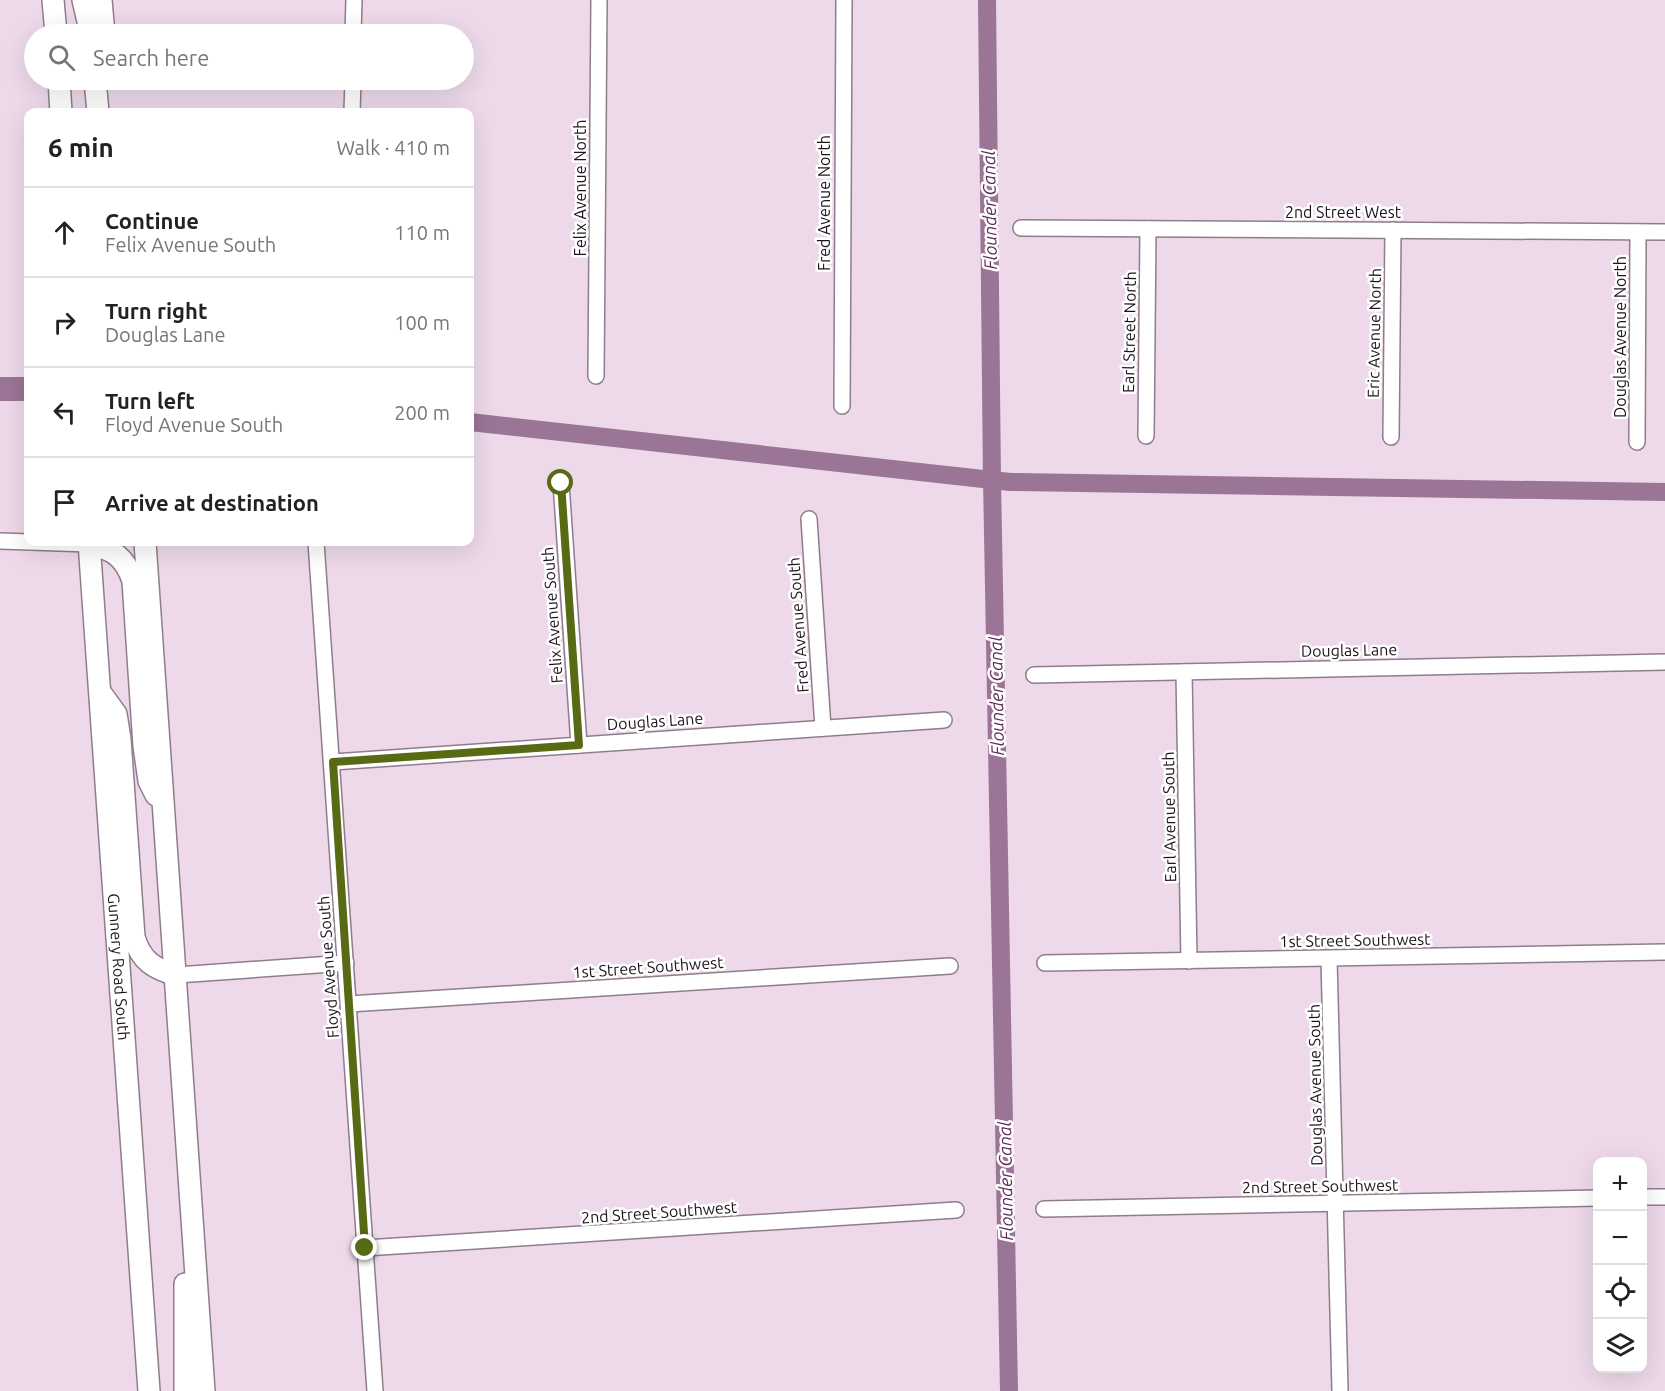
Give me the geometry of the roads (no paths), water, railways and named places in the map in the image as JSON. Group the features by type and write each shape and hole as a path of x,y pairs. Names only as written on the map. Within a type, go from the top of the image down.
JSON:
{"main road":[{"path":"53,0 55,24"},
{"path":"83,0 89,24"},
{"path":"101,0 103,24"},
{"path":"60,90 61,108"},
{"path":"96,90 98,108"},
{"path":"109,90 110,108"},
{"name":"Gunnery Road South","path":"89,546 149,1391"},
{"path":"97,546 116,553 127,565 133,580 149,781 165,812"},
{"path":"145,546 177,975 204,1391"},
{"path":"100,692 116,714 120,739 134,937 138,950 146,962 177,975"},
{"path":"185,1391 183,1364 189,1158"}],"street":[{"path":"353,24 354,0"},
{"name":"Felix Avenue North","path":"596,376 599,0"},
{"name":"Fred Avenue North","path":"842,406 844,0"},
{"path":"352,108 353,90"},
{"name":"2nd Street West","path":"1021,228 1665,232"},
{"name":"Earl Street North","path":"1146,436 1148,229"},
{"name":"Eric Avenue North","path":"1391,437 1393,230"},
{"name":"Douglas Avenue North","path":"1637,442 1638,232"},
{"name":"Felix Avenue South","path":"561,483 579,745"},
{"name":"Fred Avenue South","path":"809,519 822,728"},
{"path":"0,541 24,542"},
{"name":"Floyd Avenue South","path":"316,546 375,1391"},
{"name":"Douglas Lane","path":"1034,675 1665,662"},
{"name":"Earl Avenue South","path":"1184,672 1190,961"},
{"name":"Douglas Lane","path":"333,762 944,720"},
{"name":"1st Street Southwest","path":"1045,963 1665,952"},
{"name":"Douglas Avenue South","path":"1329,959 1340,1391"},
{"path":"177,975 346,963"},
{"name":"1st Street Southwest","path":"349,1005 950,966"},
{"path":"1647,1197 1665,1197"},
{"name":"2nd Street Southwest","path":"1044,1209 1593,1198"},
{"name":"2nd Street Southwest","path":"365,1248 956,1210"}],"waterway":[{"name":"Flounder Canal","path":"987,0 992,480 1009,1391"},
{"path":"474,422 1010,482 1665,492"}]}
